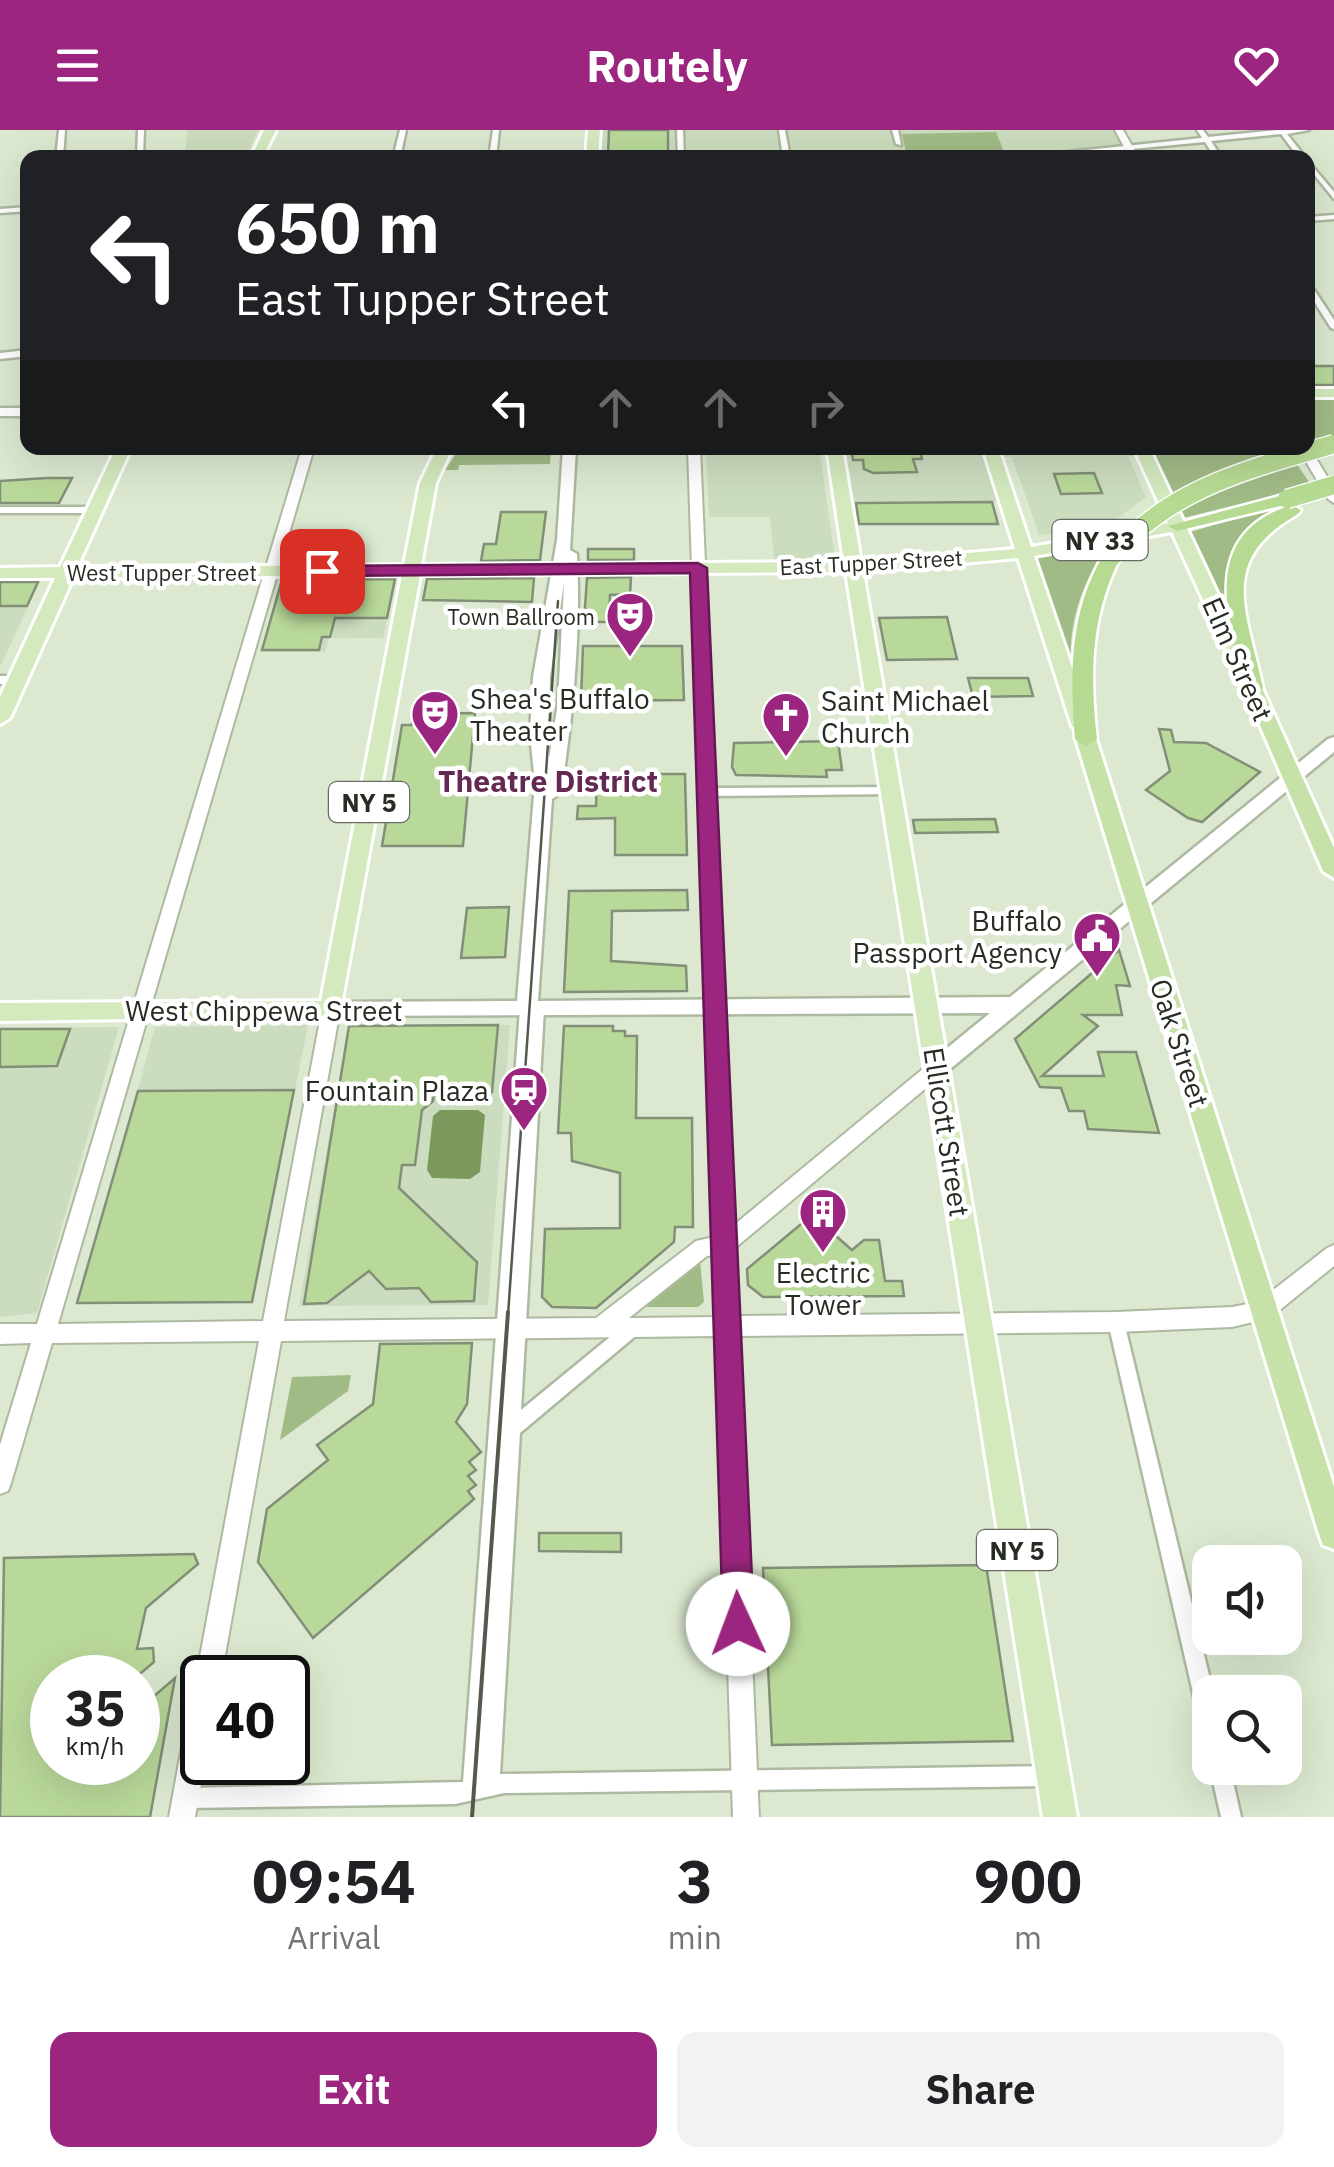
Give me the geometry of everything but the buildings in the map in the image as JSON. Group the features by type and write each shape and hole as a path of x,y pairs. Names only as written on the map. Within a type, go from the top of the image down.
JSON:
{"highway":[{"path":"1086,739 1080,648 1090,598 1111,558 1139,525 1174,501 1241,472 1297,455"},
{"name":"NY 33","path":"1177,526 1290,504 1334,485"},
{"path":"1253,688 1234,570 1248,536 1290,504 1334,496"},
{"name":"Elm Street","path":"1253,688 1334,871"},
{"name":"Oak Street","path":"1086,739 1334,1534"}],"main road":[{"path":"0,718 9,680 66,573 121,455"},
{"name":"NY 5","path":"331,1010 428,483 441,455"},
{"path":"531,1009 553,783 566,703 572,601 564,569 568,455"},
{"path":"531,1009 544,784 538,761 540,721 551,599 564,569 577,455"},
{"name":"Ellicott Street","path":"835,455 1060,1817"},
{"name":"Oak Street","path":"992,455 1086,739"},
{"name":"Elm Street","path":"1145,455 1253,688"},
{"name":"East Tupper Street","path":"564,569 854,567 1023,553 1177,526"},
{"name":"West Tupper Street","path":"0,573 564,569"},
{"path":"936,1068 1334,742"},
{"name":"West Chippewa Street","path":"0,1012 1013,1005"}],"street":[{"path":"1119,130 1131,150"},
{"path":"1200,130 1214,150"},
{"path":"1089,150 1306,130"},
{"path":"1315,173 1334,197"},
{"path":"1315,298 1334,326"},
{"path":"0,1483 306,455"},
{"path":"694,455 746,1817"},
{"path":"1308,455 1334,496"},
{"path":"0,510 95,510"},
{"path":"707,792 891,791"},
{"path":"481,1788 531,1009"},
{"path":"212,1655 331,1010"},
{"path":"599,1328 703,1246 724,1245 936,1068"},
{"path":"0,1334 979,1324 1232,1317 1264,1311 1334,1254"},
{"path":"1116,1322 1199,1675"},
{"path":"510,1430 633,1328"},
{"path":"481,1788 510,1430 508,1329"},
{"path":"184,1808 455,1794 481,1788 1053,1776"},
{"path":"1224,1785 1231,1817"}],"shaded area":[{"path":"187,130 258,130 249,150 186,150"},
{"path":"585,130 1123,130 1136,150 584,150"},
{"path":"996,132 1003,150 905,150 902,134"},
{"path":"1315,399 1334,399 1334,440 1317,445"},
{"path":"455,455 551,455 550,464 459,465 458,470 445,470"},
{"path":"706,455 820,455 835,558 774,559 770,517 709,517"},
{"path":"826,455 1153,456 1128,456 1146,497 1106,527 1039,535 1012,457 1001,457 1015,501 833,501"},
{"path":"1155,455 1282,455 1171,494"},
{"path":"1296,463 1312,486 1183,518 1178,507"},
{"path":"1275,507 1244,532 1231,552 1228,575 1233,623 1187,533"},
{"path":"1108,545 1078,607 1071,640 1071,675 1032,559"},
{"path":"283,576 396,576 383,638 329,638 325,652 261,652"},
{"path":"41,579 0,667 0,580"},
{"path":"308,1025 295,1090 137,1092 155,1027"},
{"path":"349,1025 510,1025 488,1305 299,1306"},
{"path":"119,1027 37,1313 0,1317 0,1028"},
{"path":"440,1110 478,1110 485,1115 480,1172 470,1179 432,1178 427,1170 433,1116"},
{"path":"700,1261 704,1302 698,1307 646,1307"},
{"path":"351,1375 348,1391 280,1440 292,1377"}],"tram line":[{"path":"508,1315 558,601"},
{"path":"472,1817 508,1312"}],"place":[{"name":"Town Ballroom","path":"630,658"},
{"name":"Shea's Buffalo Theater","path":"435,756"},
{"name":"Saint Michael Church","path":"786,758"},
{"name":"Buffalo Passport Agency","path":"1097,978"},
{"name":"Fountain Plaza","path":"524,1132"},
{"name":"Electric Tower","path":"823,1254"}],"district":[{"name":"Theatre District","path":"548,780"}],"route":[{"path":"322,571 698,568 738,1624"}]}
